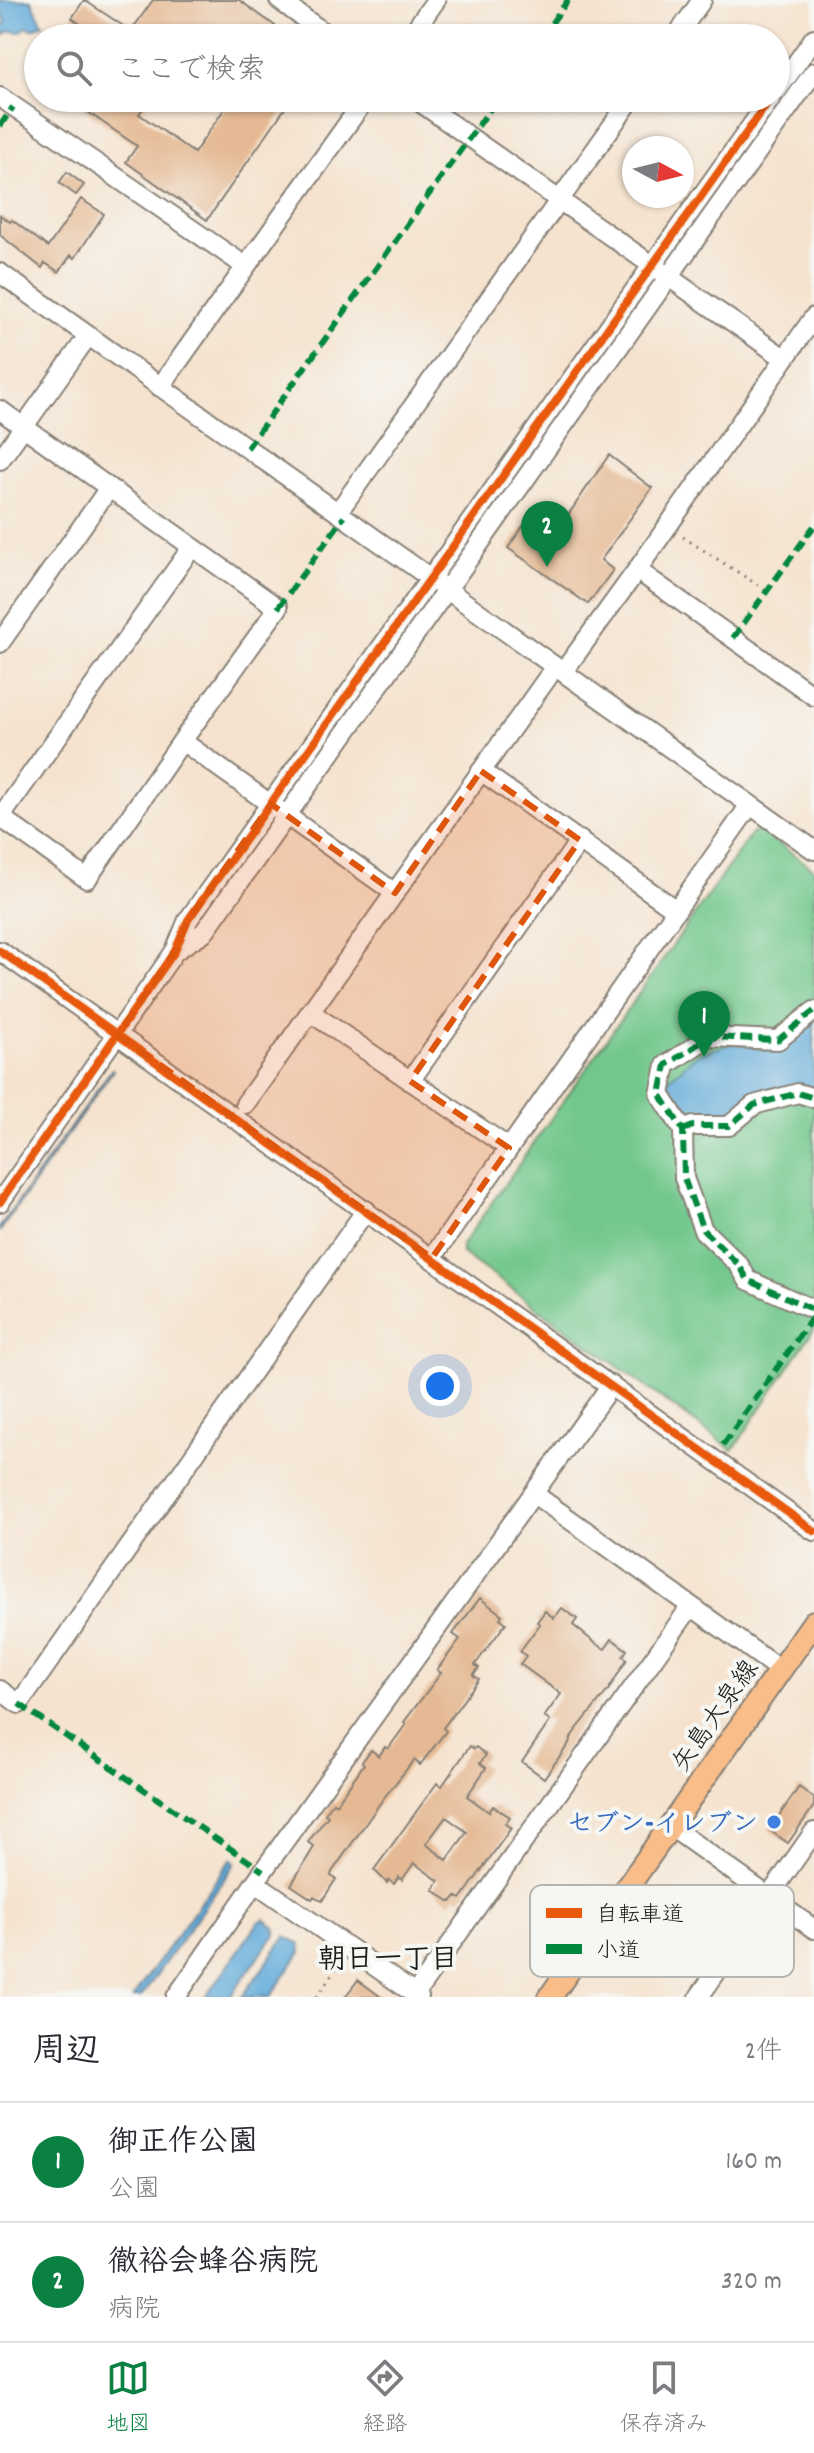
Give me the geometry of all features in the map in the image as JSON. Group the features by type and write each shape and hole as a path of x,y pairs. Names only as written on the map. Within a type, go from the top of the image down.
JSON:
{"main road":[{"name":"矢島大泉線","path":"630,1885 814,1622"},
{"name":"矢島大泉線","path":"550,1997 564,1977"}],"street":[{"path":"279,0 303,7 318,24"},
{"path":"419,24 436,0"},
{"path":"685,24 702,0"},
{"path":"790,72 814,38"},
{"path":"790,106 814,72"},
{"path":"0,97 245,266"},
{"path":"160,387 356,112"},
{"path":"434,112 784,358"},
{"path":"338,512 622,112"},
{"path":"0,1202 175,951 188,920 761,112"},
{"path":"175,951 204,932 786,112"},
{"path":"0,273 448,590 556,674 812,844"},
{"path":"245,1104 481,771 637,570 814,317"},
{"path":"0,460 88,336"},
{"path":"0,410 278,608 87,879 0,818 192,547"},
{"path":"0,643 109,488"},
{"path":"637,570 814,696"},
{"path":"182,741 395,893"},
{"path":"481,771 676,910"},
{"path":"432,1258 750,805"},
{"path":"410,1081 580,840"},
{"path":"0,951 814,1531"},
{"path":"814,1011 778,1040 709,1037 666,1065 660,1094 683,1130 684,1178 703,1230 739,1265 748,1280 814,1310"},
{"path":"310,1012 509,1148"},
{"path":"683,1130 693,1126 729,1126 754,1105 798,1093 814,1098"},
{"path":"0,1690 19,1704 366,1210"},
{"path":"176,1997 611,1385"},
{"path":"534,1494 780,1670"},
{"path":"256,1883 416,1996 691,1606"},
{"path":"671,1827 752,1885"},
{"path":"777,1885 814,1832"},
{"path":"794,1915 814,1929"},
{"path":"699,1997 713,1977"}],"path":[{"path":"667,527 767,591"},
{"path":"317,1997 343,1957"}],"highlighted area":[{"path":"481,771 580,840 410,1081 509,1148 432,1258 118,1035 175,951 188,920 271,804 395,893"}],"green space":[{"path":"761,831 814,869 814,1329 733,1450 462,1253 462,1245 752,833"}],"water":[{"path":"0,0 31,0 43,24 24,24 20,32 9,31 2,37 0,28 6,22"},
{"path":"814,1017 814,1091 727,1119 696,1116 669,1089 668,1080 698,1054 735,1043 766,1050 791,1041"},
{"path":"113,1070 0,1231 0,1227"},
{"path":"231,1859 235,1863 141,1997 133,1997"},
{"path":"264,1919 275,1927 276,1933 230,1997 206,1997 258,1923"},
{"path":"286,1936 300,1944 301,1952 270,1997 242,1997"}],"building":[{"path":"84,0 120,24 80,24 72,18"},
{"path":"153,0 239,0 272,24 136,24"},
{"path":"88,112 140,112 139,114 194,153 222,112 282,112 207,220 126,162 137,146"},
{"path":"67,172 84,185 76,195 59,183"},
{"path":"81,199 104,214 75,258 71,255 59,272 45,263 42,268 0,235 0,215 10,222 12,220 48,247"},
{"path":"609,455 652,488 601,560 613,570 588,604 508,548 524,525 536,535 554,512 566,518"},
{"path":"480,1598 502,1615 500,1618 506,1623 475,1665 479,1668 473,1675 479,1679 420,1765 414,1760 383,1799 332,1872 331,1876 336,1879 322,1901 314,1896 312,1899 291,1885 314,1847 308,1842 371,1750 379,1756 406,1724 404,1722 441,1673 437,1670 460,1639 453,1634"},
{"path":"562,1608 577,1619 573,1625 595,1643 605,1649 612,1639 627,1650 623,1656 627,1659 544,1778 522,1762 550,1721 544,1717 561,1694 520,1664 526,1656 520,1651 540,1624 537,1622 545,1611 554,1618"},
{"path":"470,1746 476,1747 486,1755 480,1763 486,1768 467,1796 489,1812 493,1806 510,1817 505,1824 511,1828 461,1899 456,1896 451,1902 433,1890 439,1881 414,1863 402,1880 399,1877 394,1884 389,1880 387,1883 374,1870 437,1783 442,1786","holes":["446,1817 467,1832 447,1860 426,1844"]},
{"path":"799,1787 814,1798 814,1806 788,1843 769,1830"},
{"path":"358,1980 381,1997 345,1997"}],"marked path":[{"path":"551,24 568,0"},
{"path":"0,126 13,107"},
{"path":"247,448 488,112"},
{"path":"278,608 344,517"},
{"path":"733,638 814,526"},
{"path":"814,1011 778,1040 709,1037 666,1065 660,1094 683,1130 684,1178 703,1230 739,1265 748,1280 814,1310"},
{"path":"683,1130 693,1126 729,1126 754,1105 798,1093 814,1098"},
{"path":"723,1445 814,1315"},
{"path":"19,1704 263,1871"}],"cycle path":[{"path":"0,1202 175,951 188,920 761,112"},
{"path":"0,951 814,1531"}],"place":[{"name":"徹裕会蜂谷病院","path":"547,567"},
{"name":"御正作公園","path":"704,1057"},
{"name":"セブン-イレブン","path":"774,1822"}],"district":[{"name":"朝日一丁目","path":"388,1957"}]}
